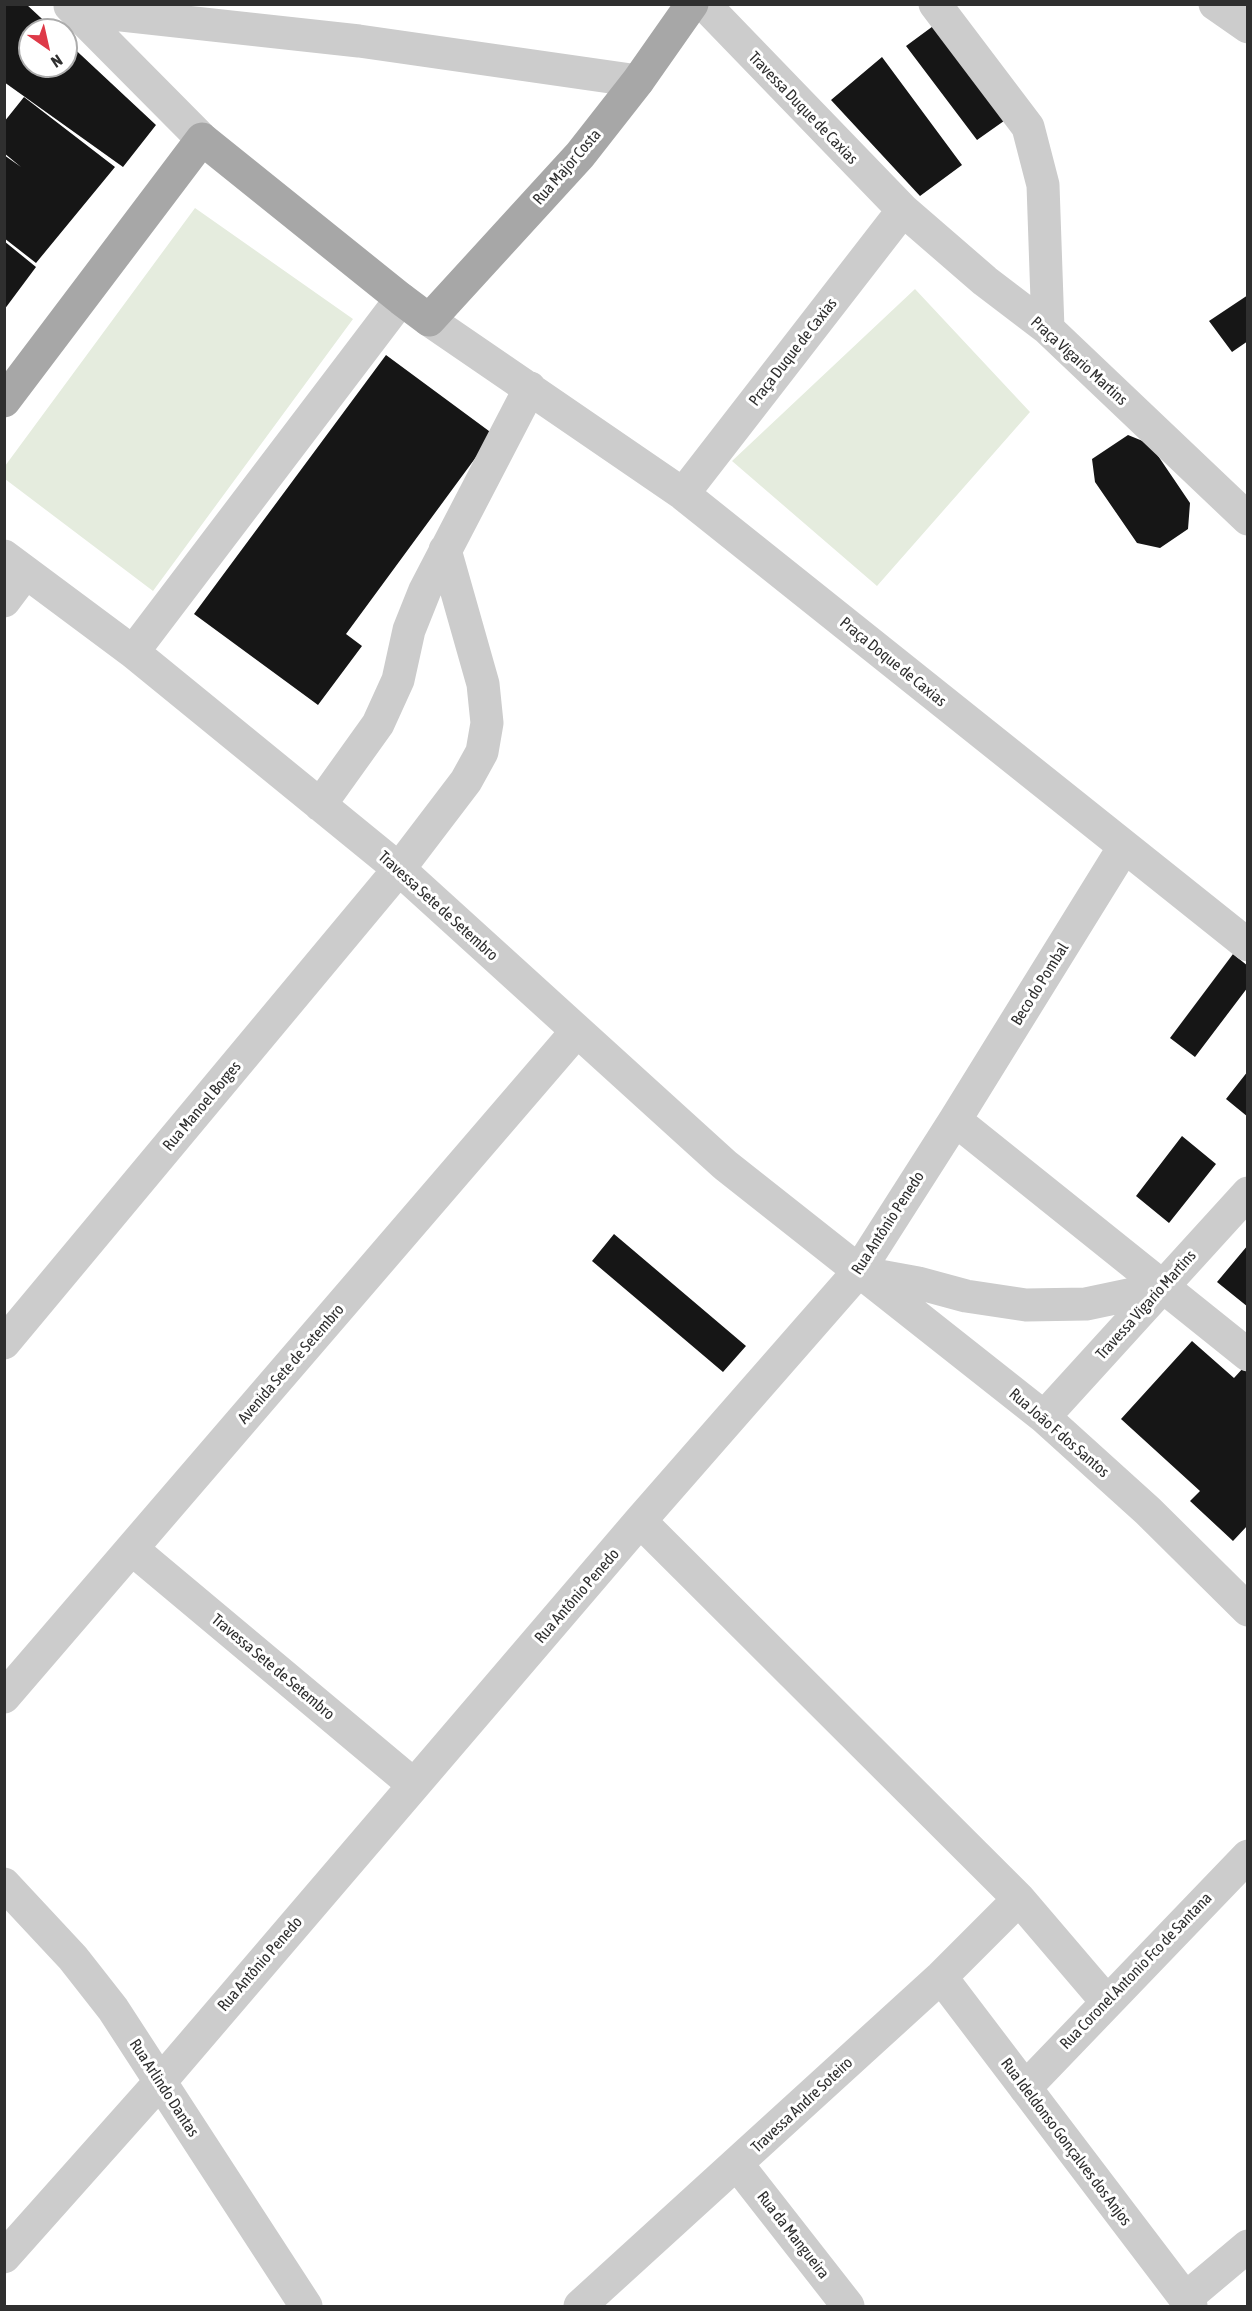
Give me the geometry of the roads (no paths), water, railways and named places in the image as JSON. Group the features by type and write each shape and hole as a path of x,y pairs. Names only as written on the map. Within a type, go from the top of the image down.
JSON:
{"main road":[{"name":"Rua Major Costa","path":"429,320 580,155 638,81 692,4"},
{"path":"4,401 202,139 429,320"}],"street":[{"name":"Travessa Duque de Caxias","path":"704,4 903,210"},
{"path":"935,4 1028,127 1043,185 1048,329"},
{"path":"1215,4 1248,27"},
{"path":"72,8 359,41 638,81"},
{"path":"72,8 202,139"},
{"name":"Praça Vigario Martins","path":"903,210 986,281 1048,329 1248,519"},
{"name":"Praça Duque de Caxias","path":"682,494 903,210"},
{"path":"133,652 401,299"},
{"path":"320,805 378,724 398,680 409,630 425,590 530,388 429,320"},
{"name":"Praça Doque de Caxias","path":"530,388 682,494 1248,945"},
{"name":"Rua Manoel Borges","path":"4,1343 399,869 466,781 482,752 487,723 483,684 446,550"},
{"path":"4,601 15,564"},
{"name":"Travessa Sete de Setembro","path":"15,564 133,652 399,869 725,1165 858,1272"},
{"name":"Beco do Pombal","path":"955,1120 1124,847"},
{"name":"Avenida Sete de Setembro","path":"4,1697 577,1031"},
{"path":"955,1120 1248,1355"},
{"name":"Rua Antônio Penedo","path":"4,2257 160,2082 640,1521 858,1272 955,1120"},
{"name":"Travessa Vigario Martins","path":"1044,1417 1248,1193"},
{"path":"858,1272 918,1283 966,1296 1026,1305 1086,1305 1162,1288"},
{"name":"Rua João F dos Santos","path":"858,1272 1044,1417 1148,1511 1248,1610"},
{"path":"640,1521 1019,1899 1107,2002"},
{"name":"Travessa Sete de Setembro","path":"132,1549 414,1785"},
{"name":"Rua Coronel Antonio Fco de Santana","path":"1025,2088 1248,1856"},
{"name":"Rua Arlindo Dantas","path":"4,1884 73,1958 113,2009 306,2307"},
{"name":"Travessa Andre Soteiro","path":"582,2306 941,1977 1019,1899"},
{"name":"Rua Ideldonso Gonçalves dos Anjos","path":"941,1977 1188,2303"},
{"name":"Rua da Mangueira","path":"737,2164 848,2307"},
{"path":"1188,2303 1248,2246"}]}
